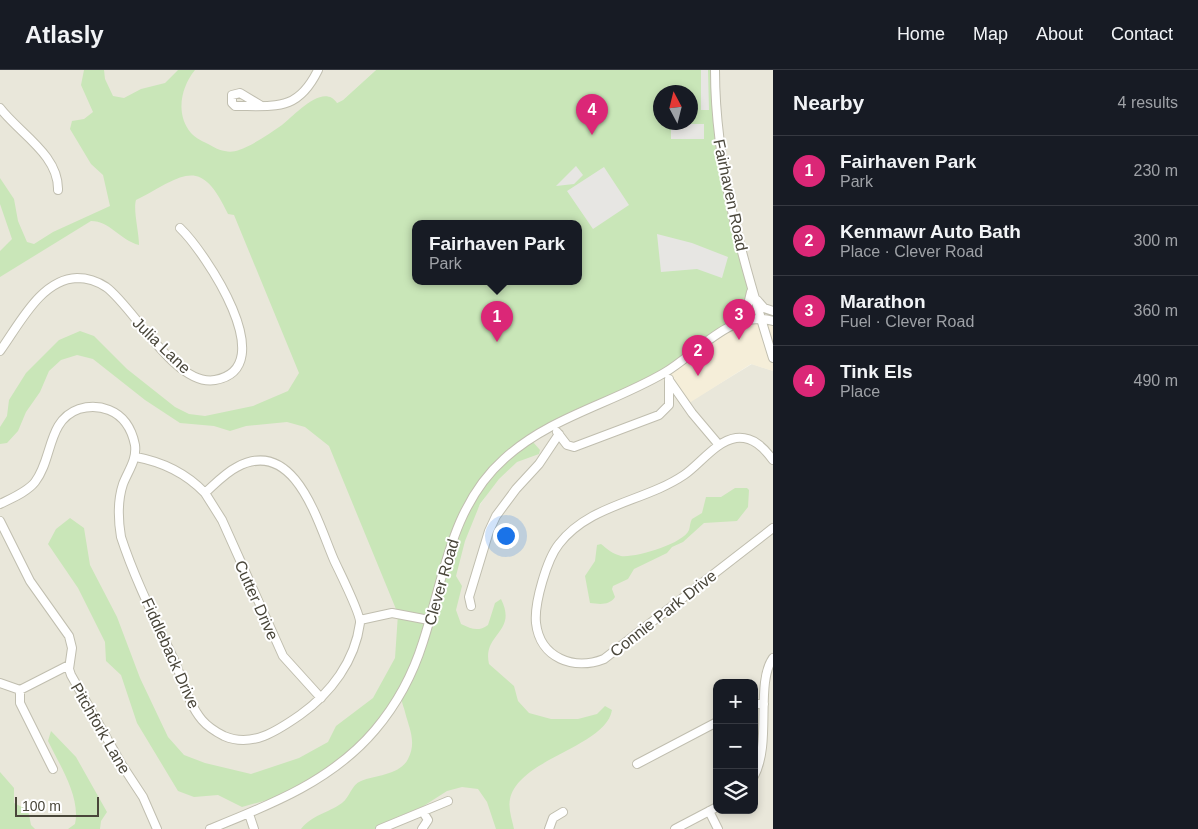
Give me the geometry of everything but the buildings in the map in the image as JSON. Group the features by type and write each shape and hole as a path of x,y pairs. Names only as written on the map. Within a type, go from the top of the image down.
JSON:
{"street":[{"path":"260,105 274,106 293,101 308,89 318,70"},
{"name":"Fairhaven Road","path":"715,70 720,151 753,294 773,358"},
{"path":"0,108 43,154 56,173 58,190"},
{"name":"Julia Lane","path":"0,351 49,289 68,279 83,279 98,282 107,288 143,332 194,376 213,380 234,371 241,364 243,355 240,333 214,273 205,258 180,228"},
{"path":"730,327 748,309 751,285"},
{"path":"753,294 759,304 773,311"},
{"name":"Clever Road","path":"210,829 249,814 314,782 353,753 373,733 407,683 430,620 446,557 466,509 486,478 502,460 552,424 667,376 730,327 745,320 761,318 773,321"},
{"path":"552,424 567,445 574,447 659,415 669,405 667,376"},
{"path":"667,376 692,413 719,445 734,438 750,440 762,447 773,460"},
{"path":"0,504 27,489 36,480 62,420 76,410 92,407 101,408 122,418 131,430 136,457 162,463 180,472 205,493 228,472 248,462 270,462 282,467 293,475 306,496 360,620 392,613 430,620"},
{"path":"472,606 469,597 486,538 496,516 516,489 539,464 559,434"},
{"name":"Connie Park Drive","path":"719,445 682,476 592,516 568,534 551,558 537,608 536,624 544,644 561,659 573,664 585,665 604,659 773,528"},
{"name":"Fiddleback Drive","path":"136,457 120,498 118,522 121,537 188,694 202,720 224,736 252,740 275,732 321,698 345,668 352,653 360,620"},
{"name":"Cutter Drive","path":"205,493 222,520 283,656 321,698"},
{"name":"Pitchfork Lane","path":"0,521 30,581 69,636 72,648 69,665 71,675 122,765 143,797 157,829"},
{"path":"757,769 762,754 766,674 773,658"},
{"path":"0,683 20,690 69,665"},
{"path":"20,690 20,703 52,769"},
{"path":"758,704 764,704"},
{"path":"637,764 713,724"},
{"path":"380,829 448,801"},
{"path":"675,829 713,809"},
{"path":"422,829 428,820 423,812"},
{"path":"549,829 553,818 563,812"},
{"path":"249,814 254,829"},
{"path":"714,814 718,829"}],"shaded area":[{"path":"0,70 376,70 343,100 214,165 446,557 519,445 665,373 686,404 752,364 773,371 773,829 12,829 0,804"},
{"path":"701,70 708,70 709,110 701,110"},
{"path":"715,70 773,70 773,321 761,319 735,217 715,94"},
{"path":"698,124 704,124 704,139 671,139 671,130 698,130"},
{"path":"576,166 583,175 574,184 556,186"},
{"path":"604,167 629,205 593,229 567,191"},
{"path":"657,234 692,243 728,257 722,278 697,269 661,272"},
{"path":"773,321 773,371 751,364 686,405 665,373 738,322"}],"green space":[{"path":"84,70 104,70 105,79 113,96 124,98 141,89 165,83 178,70 195,70 183,92 182,109 186,126 200,140 220,150 231,152 261,139 317,98 324,96 331,98 337,103 343,100 376,70 715,70 717,122 751,285 741,317 665,373 552,424 502,460 466,509 429,620 395,703 352,753 296,792 242,807 218,795 194,797 178,791 137,723 121,675 106,661 105,642 78,588 48,544 56,529 70,518 84,528 90,565 117,617 140,678 168,737 184,755 205,763 251,774 299,758 328,742 336,726 373,698 395,658 398,614 329,446 305,427 287,422 246,426 230,431 214,426 180,423 145,400 93,359 77,355 61,360 49,371 40,392 26,412 18,431 7,443 0,444 0,427 7,416 9,400 26,373 59,340 80,331 94,336 127,369 175,407 189,414 205,416 253,406 288,391 299,373 234,215 228,214 218,195 208,183 199,177 178,178 136,200 135,209 139,245 132,243 104,224 91,221 0,277 0,251 12,239 0,204 0,178 14,199 18,221 27,242 34,244 53,232 110,206 103,175 91,164 70,129 72,121 84,119 93,112 81,85"},
{"path":"533,442 540,450 539,454 517,462 499,479 480,504 465,541 456,576 462,586 456,610 461,624 478,629 488,625 495,603 501,599 505,610 505,619 503,626 490,646 488,654 489,664 514,686 518,701 529,713 551,719 578,719 597,714 605,706 612,710 606,723 595,734 529,773 517,785 510,799 510,814 514,829 496,829 487,802 478,789 462,787 447,791 422,807 390,820 378,829 301,829 310,820 342,803 361,781 394,771 408,759 411,753 412,741 402,701 403,690 449,553 475,497 492,473 511,454"},
{"path":"735,488 747,488 749,490 748,507 737,521 704,523 683,542 672,547 667,553 634,569 628,579 613,586 612,589 615,597 613,600 604,604 590,603 585,576 595,561 597,545 601,544 618,555 628,556 669,545 685,535 689,530 692,519 702,513 706,497 721,497"},
{"path":"51,731 76,757 107,812 101,821 100,829 68,829 75,824 75,803 68,781 48,741"},
{"path":"0,772 14,788 14,803 28,810 31,825 35,829 0,829"}],"place":[{"name":"Tink Els","path":"592,135"},
{"name":"Marathon","path":"739,340"},
{"name":"Fairhaven Park","path":"497,342"},
{"name":"Kenmawr Auto Bath","path":"698,376"}]}
